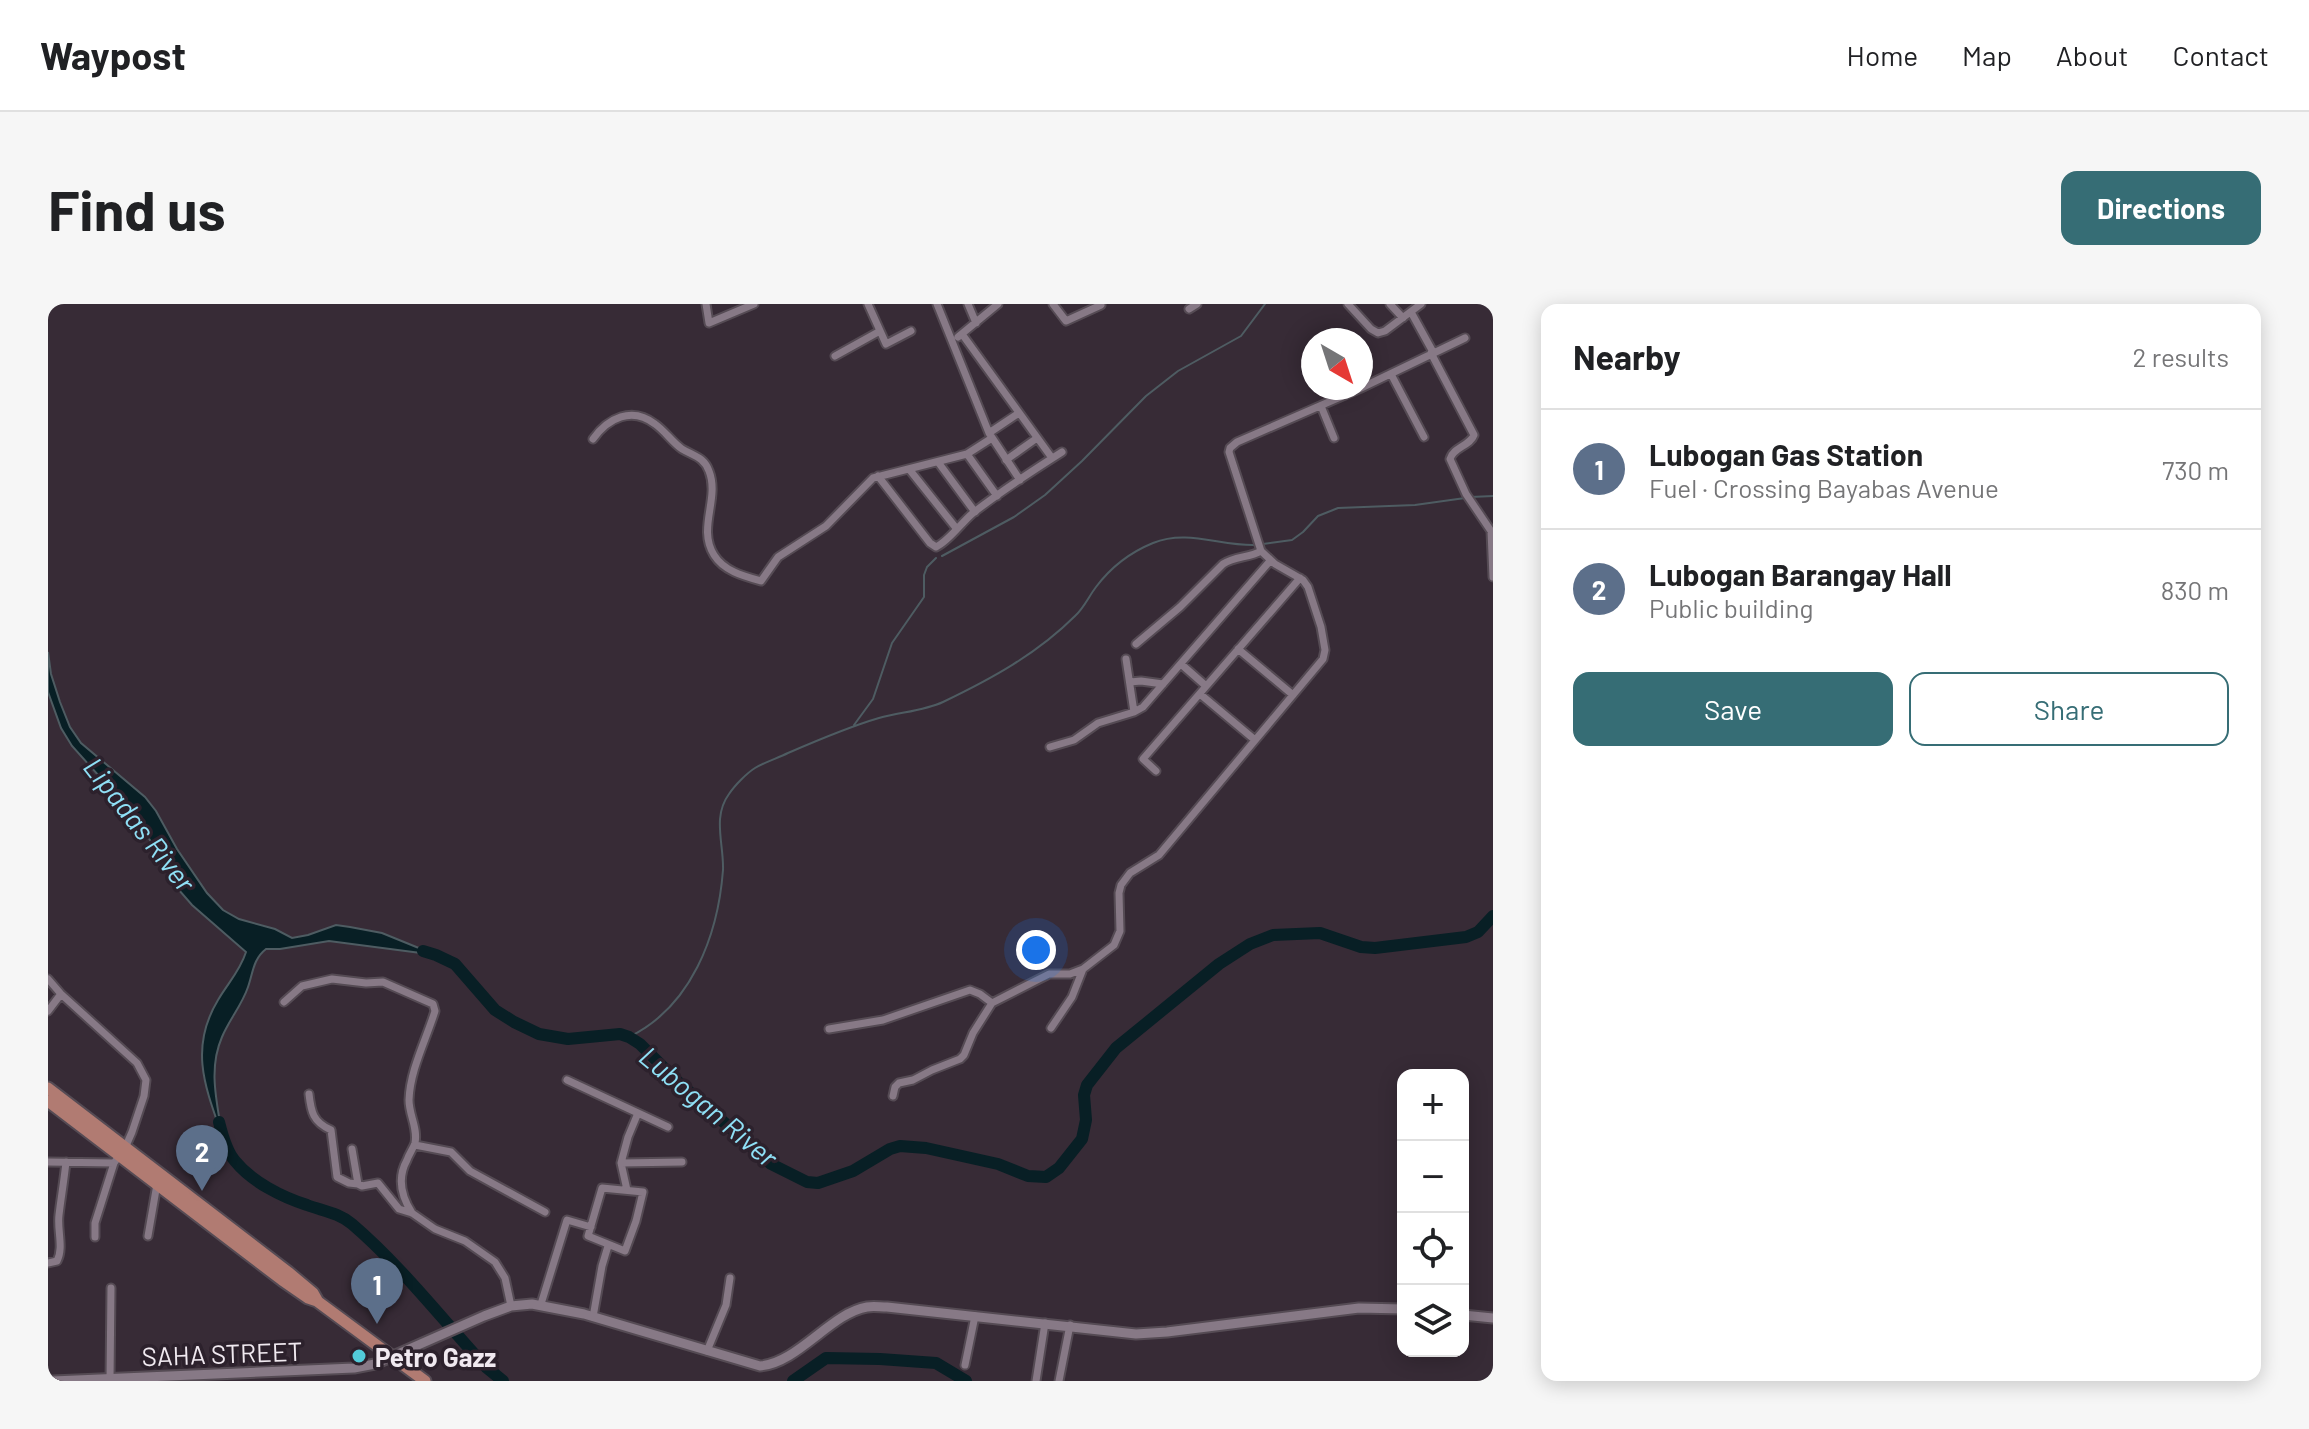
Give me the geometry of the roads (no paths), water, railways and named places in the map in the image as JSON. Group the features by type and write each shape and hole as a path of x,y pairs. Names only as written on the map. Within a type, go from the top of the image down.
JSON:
{"main road":[{"path":"48,1088 119,1155 288,1272 313,1293 317,1301"},
{"path":"48,1101 282,1280 317,1301 425,1381"}],"street":[{"path":"706,304 709,323 754,304"},
{"path":"868,304 886,344 911,331"},
{"path":"937,304 990,436 1020,480"},
{"path":"968,304 976,323"},
{"path":"953,341 998,304"},
{"path":"1053,304 1066,321 1101,305"},
{"path":"1189,309 1197,304"},
{"path":"1348,304 1378,333 1421,304"},
{"path":"1390,304 1403,318"},
{"path":"1411,312 1474,435 1472,440 1452,453 1450,459 1466,494 1491,531 1493,577"},
{"path":"835,356 880,331"},
{"path":"962,334 1052,458"},
{"path":"1373,382 1465,338"},
{"path":"1391,374 1424,437"},
{"path":"893,1096 899,1083 954,1063 964,1055 973,1033 992,1003 1049,974 1070,974 1083,969 1114,945 1118,939 1119,893 1124,879 1159,855 1320,664 1325,650 1321,627 1306,583 1270,561 1261,551 1230,457 1230,448 1237,442 1334,400"},
{"path":"1321,406 1334,438"},
{"path":"593,439 611,420 633,415 656,424 683,449 700,457 709,469 713,484 707,526 708,542 713,553 732,572 761,581 778,557 826,526 865,484 878,476 967,454 1019,413"},
{"path":"1006,460 1037,438"},
{"path":"878,476 933,546 940,545 975,512 1062,452"},
{"path":"967,454 997,496"},
{"path":"938,462 975,512"},
{"path":"909,469 956,528"},
{"path":"1136,644 1180,607 1223,564 1261,551"},
{"path":"1050,747 1079,737 1098,723 1143,707 1270,561"},
{"path":"1156,771 1143,759 1300,578"},
{"path":"1238,649 1293,695"},
{"path":"1126,659 1134,712"},
{"path":"1181,664 1206,686"},
{"path":"1130,682 1163,684"},
{"path":"1200,694 1255,740"},
{"path":"1051,1028 1072,997 1083,969"},
{"path":"48,979 131,1057 146,1080 144,1096 95,1223 95,1237"},
{"path":"284,1002 302,986 332,979 383,982 433,1004 435,1011 410,1088 415,1145 401,1176 405,1199 412,1213"},
{"path":"829,1029 883,1020 970,990 992,1003"},
{"path":"48,1011 61,994"},
{"path":"567,1080 668,1127"},
{"path":"309,1094 312,1116 320,1125 331,1130 337,1177 362,1186 378,1183 399,1209 477,1248 495,1262 505,1278 511,1306"},
{"path":"627,1190 621,1163 638,1113"},
{"path":"415,1145 451,1152 470,1171 545,1212"},
{"path":"352,1149 358,1184"},
{"path":"48,1162 119,1155"},
{"path":"48,1263 57,1261 60,1255 59,1217 66,1162"},
{"path":"621,1163 682,1162"},
{"path":"148,1236 157,1184"},
{"path":"602,1188 643,1192 625,1251 588,1236 591,1227 602,1188"},
{"path":"541,1304 567,1220 591,1227"},
{"path":"593,1317 608,1246"},
{"path":"707,1351 726,1305 730,1278"},
{"path":"110,1379 111,1288"},
{"name":"SAHA STREET","path":"53,1381 340,1370 367,1366 511,1306 541,1304 751,1364 770,1365 864,1307 1149,1334 1345,1309 1397,1309"},
{"path":"965,1365 975,1316"},
{"path":"1469,1316 1493,1318"},
{"path":"1036,1381 1045,1323"},
{"path":"1059,1381 1070,1325"},
{"path":"340,1370 341,1381"}],"water":[{"path":"48,652 51,674 70,727 81,743 145,797 207,893 223,910 292,938 336,925 382,933 436,955 329,941 266,949 256,962 215,1061 222,1135 203,1068 204,1035 218,1000 246,952 178,889 143,828 72,746 61,728 48,692"}],"waterway":[{"path":"942,556 1014,517 1045,495 1146,396 1178,371 1241,336 1265,304"},
{"path":"1471,497 1493,496"},
{"path":"1263,544 1292,540 1318,516 1338,508 1415,505 1465,498"},
{"path":"629,1037 669,1008 697,967 715,920 720,895 723,870 721,812 732,791 752,770 856,725 936,705 996,675 1060,630 1115,567 1153,543 1191,538 1255,545"},
{"path":"854,725 873,699 892,643 924,597 924,575 936,558"},
{"name":"Lubogan River","path":"423,951 455,964 495,1010 539,1034 568,1039 620,1034 629,1037 771,1164 807,1182 818,1183 853,1171 900,1146 926,1148 998,1164 1028,1176 1046,1177 1059,1168 1082,1139 1087,1085 1116,1048 1219,964 1250,944 1273,935 1320,933 1361,947 1375,948 1466,937 1478,932 1493,916"},
{"name":"Lipadas River","path":"219,1122 229,1152 242,1169 278,1193 352,1224 404,1275 486,1367 503,1381"},
{"name":"Lipadas River","path":"793,1381 826,1358 936,1363 966,1381"}],"place":[{"name":"Lubogan Barangay Hall","path":"202,1191"},
{"name":"Lubogan Gas Station","path":"377,1324"},
{"name":"Petro Gazz","path":"359,1356"}]}
